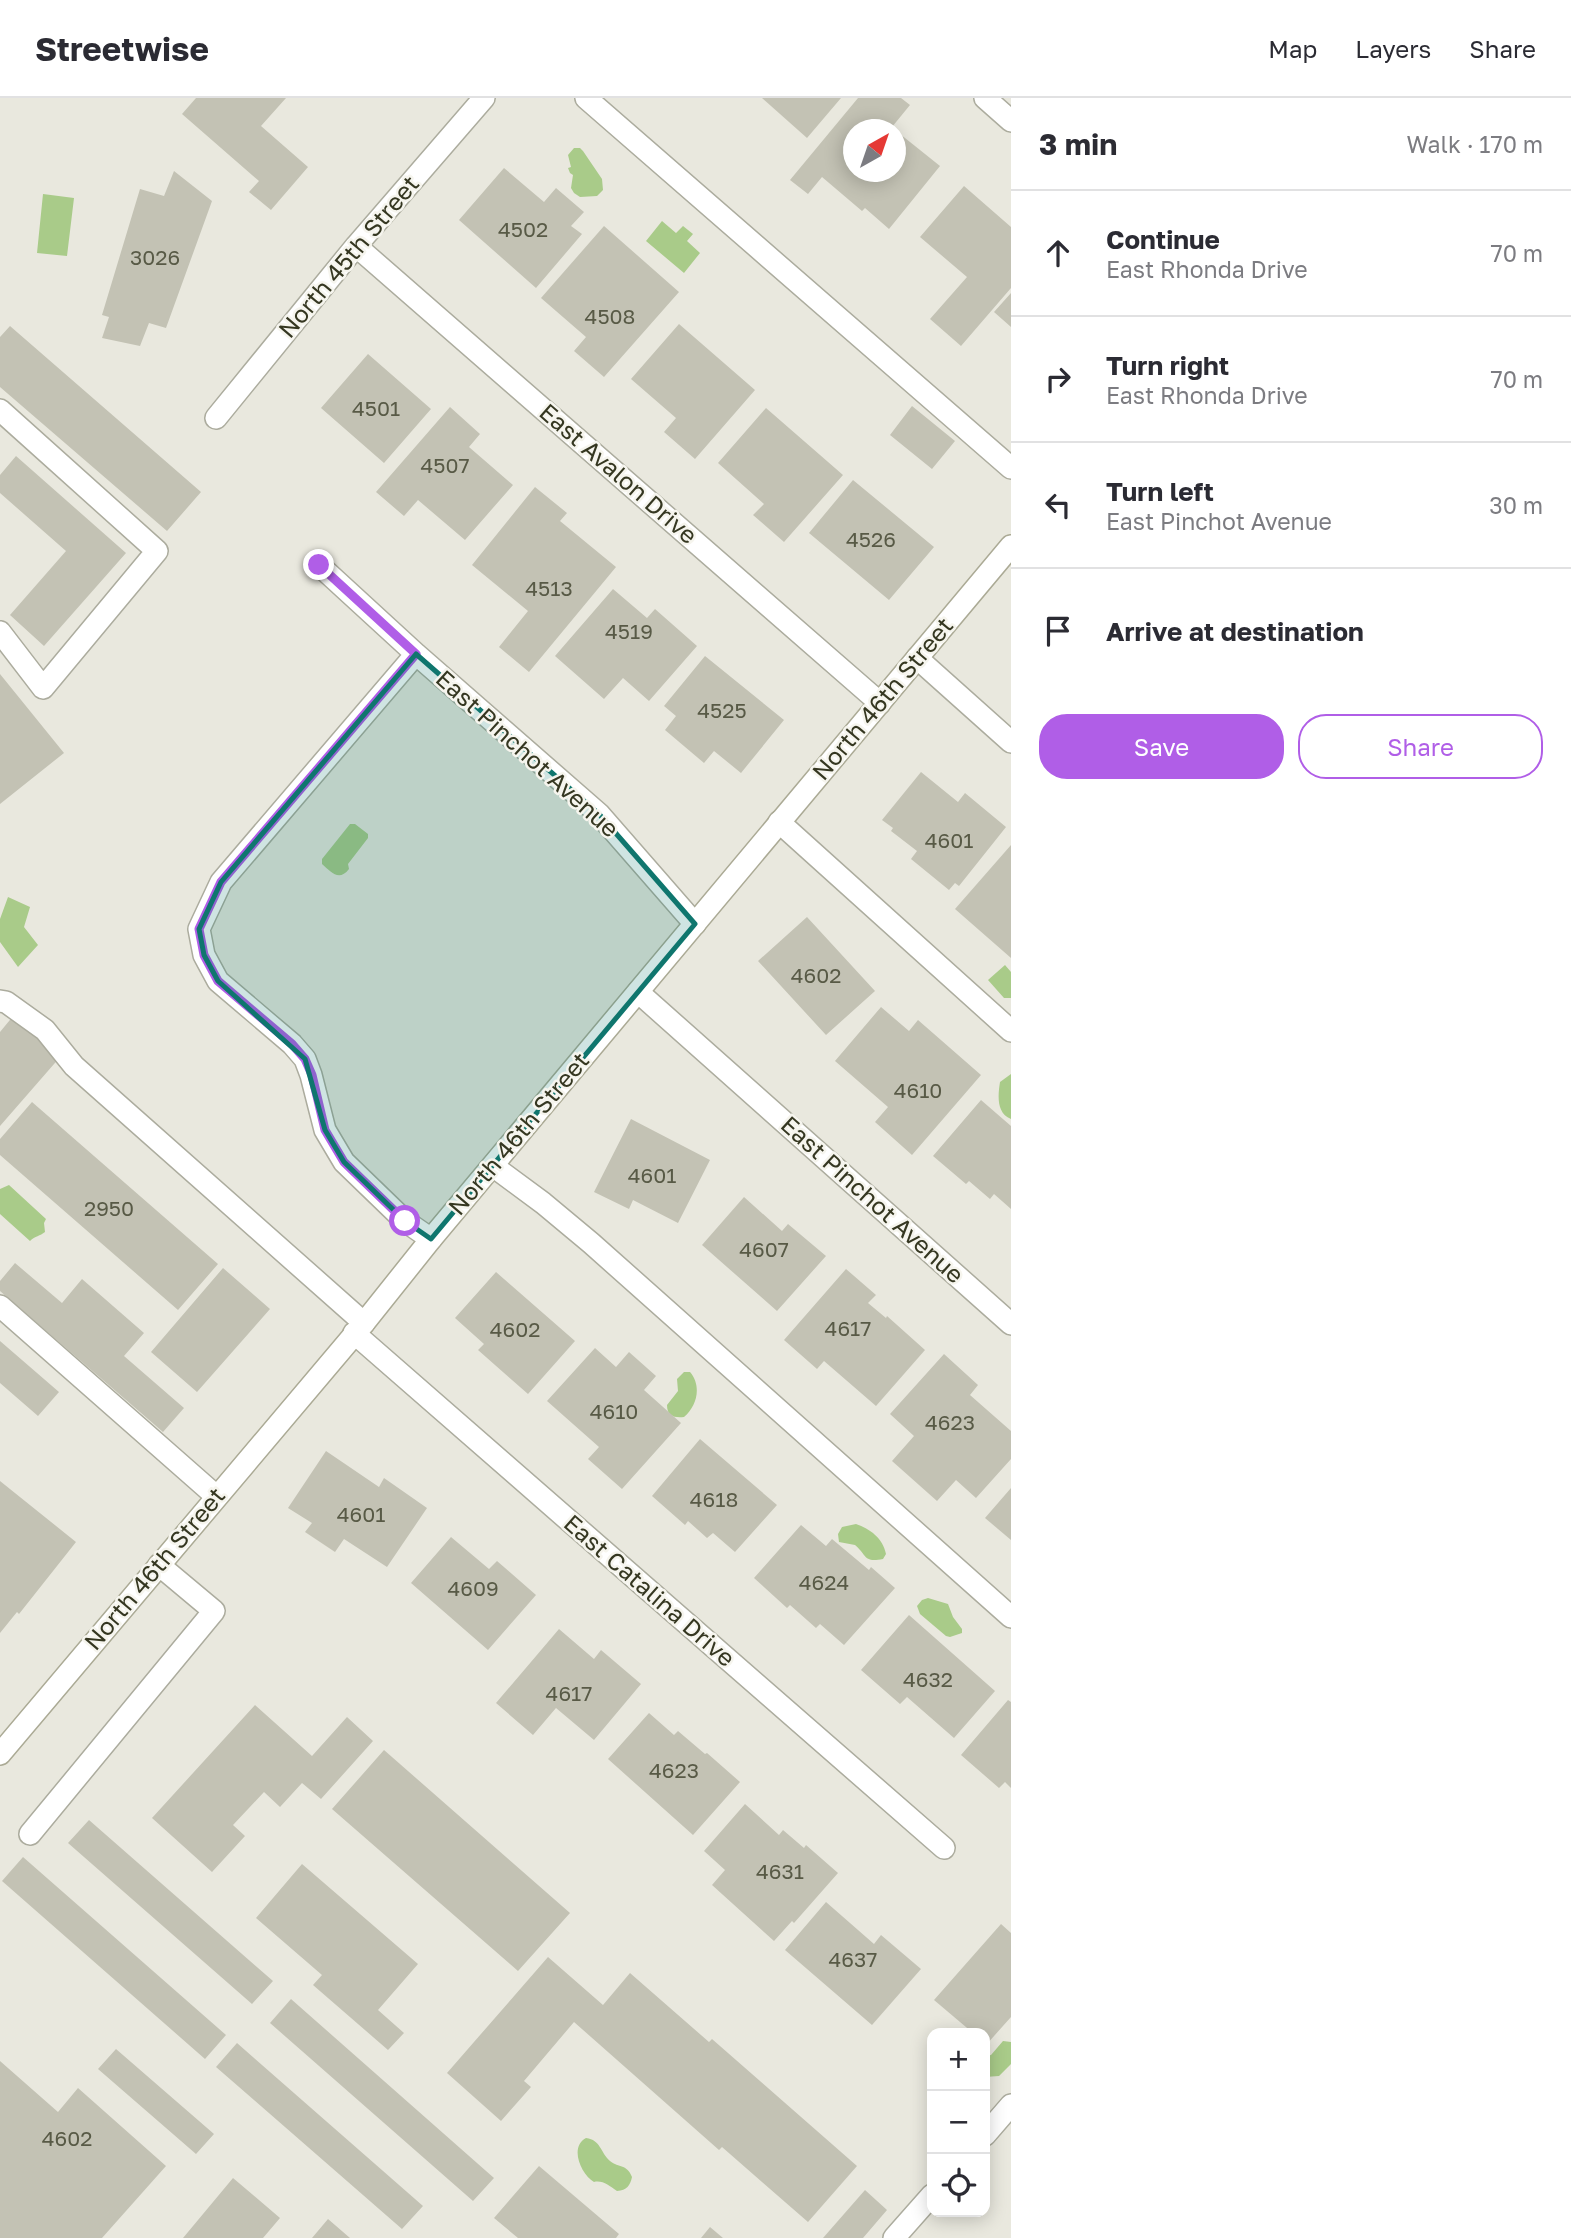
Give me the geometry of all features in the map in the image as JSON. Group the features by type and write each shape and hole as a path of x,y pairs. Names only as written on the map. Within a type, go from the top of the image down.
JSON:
{"street":[{"name":"North 45th Street","path":"216,418 356,246 484,98"},
{"path":"586,98 1011,468"},
{"path":"985,98 1011,121"},
{"name":"East Avalon Drive","path":"356,246 880,702"},
{"path":"0,410 157,551 43,688 0,632"},
{"name":"North 46th Street","path":"0,1754 1011,546"},
{"name":"East Pinchot Avenue","path":"319,565 599,814 695,924"},
{"path":"416,654 221,882 199,929 204,955 218,981 292,1044 305,1059 312,1075 325,1130 344,1162 405,1221 431,1240"},
{"path":"917,658 1011,742"},
{"path":"779,822 1011,1031"},
{"name":"East Pinchot Avenue","path":"638,992 1011,1324"},
{"name":"East Catalina Drive","path":"0,1001 6,1002 46,1030 74,1066 359,1328 944,1848"},
{"path":"493,1166 602,1252 1011,1617"},
{"path":"0,1306 216,1496"},
{"path":"30,1834 214,1611 159,1565"},
{"path":"990,2129 1011,2105"},
{"path":"894,2238 927,2201"}],"highlighted area":[{"path":"416,654 599,814 695,924 431,1239 405,1221 344,1162 325,1130 305,1059 218,981 204,955 199,929 221,882"}],"shaded area":[{"path":"574,148 583,151 602,179 603,190 597,196 580,197 571,188 573,175 568,168 571,167 568,155"},
{"path":"43,194 74,198 67,256 37,253"},
{"path":"662,221 676,233 683,226 693,234 687,241 700,253 684,273 646,241"},
{"path":"350,824 355,824 368,834 368,838 348,864 349,869 338,875 322,864 322,859"},
{"path":"8,897 30,907 24,927 38,945 18,967 0,942 0,919"},
{"path":"1005,965 1011,972 1011,998 1004,998 988,980"},
{"path":"1011,1074 1011,1119 1000,1108 999,1098 1000,1082"},
{"path":"9,1185 46,1219 45,1232 30,1241 0,1214 0,1189"},
{"path":"684,1372 690,1372 696,1383 695,1402 684,1417 672,1416 667,1405 678,1391 677,1379"},
{"path":"856,1524 871,1531 879,1539 886,1554 883,1559 869,1559 855,1545 839,1542 838,1534 842,1527"},
{"path":"928,1598 948,1604 962,1633 946,1636 920,1614 917,1606"},
{"path":"1003,2041 1011,2042 1011,2064 999,2076 990,2077 991,2055"},
{"path":"586,2138 598,2144 610,2161 628,2170 632,2177 628,2187 617,2191 589,2178 581,2167 578,2154 581,2142"}],"building":[{"path":"196,98 286,98 261,126 308,167 271,210 249,192 259,181 182,114"},
{"path":"762,98 841,98 807,138"},
{"path":"858,98 901,98 910,105 899,119 843,119 843,182 906,182 906,138 940,166 889,229 865,208 862,211 822,177 808,194 790,180"},
{"path":"504,168 544,202 556,188 584,212 571,226 582,234 536,288 459,220"},
{"path":"174,171 212,201 166,328 149,323 140,346 102,338 109,317 102,315 140,189 164,196"},
{"path":"964,186 1011,227 1011,288 961,346 930,319 967,277 920,237"},
{"path":"604,226 679,292 604,377 574,351 586,337 541,298"},
{"path":"1011,293 1011,327 994,312"},
{"path":"679,324 755,390 695,459 664,432 676,418 631,379"},
{"path":"10,326 201,492 167,531 0,387 0,337"},
{"path":"368,354 431,409 384,463 321,408"},
{"path":"912,406 955,441 932,469 890,435"},
{"path":"450,407 480,434 469,447 513,485 465,540 418,500 404,516 376,492"},
{"path":"766,408 843,475 784,542 753,515 764,504 718,463"},
{"path":"16,456 126,553 44,646 10,615 66,551 0,493 0,475"},
{"path":"853,480 934,547 889,600 809,533"},
{"path":"535,487 567,513 560,521 616,567 529,672 499,647 528,611 472,565"},
{"path":"613,589 647,618 655,609 697,646 649,701 623,678 604,699 555,656"},
{"path":"705,656 784,720 741,773 714,751 704,763 665,730 676,716 664,706"},
{"path":"0,674 64,753 0,804"},
{"path":"921,772 958,802 965,793 1006,827 959,886 955,883 949,890 911,859 917,851 891,831 893,828 882,820"},
{"path":"1011,845 1011,958 955,909"},
{"path":"807,917 875,991 826,1035 758,961"},
{"path":"881,1007 909,1031 918,1020 981,1075 912,1155 875,1122 888,1107 835,1061"},
{"path":"14,1015 61,1056 0,1126 0,1032"},
{"path":"981,1100 1011,1126 1011,1209 994,1194 990,1199 969,1181 966,1184 933,1156"},
{"path":"32,1102 218,1264 178,1310 0,1155 0,1139"},
{"path":"631,1119 710,1160 678,1223 633,1200 629,1209 594,1192"},
{"path":"744,1197 782,1231 788,1224 826,1256 777,1311 702,1245"},
{"path":"15,1263 62,1303 82,1279 144,1333 124,1356 184,1408 163,1432 0,1291 0,1281"},
{"path":"223,1268 270,1309 197,1392 151,1352"},
{"path":"846,1269 876,1295 868,1303 925,1350 876,1406 824,1361 817,1369 784,1340"},
{"path":"496,1272 575,1341 528,1394 478,1350 484,1344 455,1318"},
{"path":"0,1341 59,1392 38,1416 0,1383"},
{"path":"595,1348 616,1367 629,1352 656,1376 644,1390 681,1423 622,1489 588,1459 599,1447 547,1401"},
{"path":"944,1354 978,1385 970,1395 1011,1431 1011,1459 976,1498 956,1480 937,1501 892,1461 914,1436 890,1414"},
{"path":"700,1439 777,1505 735,1552 713,1533 707,1538 688,1521 685,1525 652,1496"},
{"path":"326,1451 379,1487 384,1478 427,1508 387,1567 344,1539 335,1552 305,1532 312,1523 288,1508"},
{"path":"0,1481 76,1542 19,1614 17,1612 0,1633"},
{"path":"1011,1488 1011,1540 985,1518"},
{"path":"801,1525 826,1546 832,1539 895,1588 844,1645 820,1624 816,1628 790,1605 787,1608 754,1578"},
{"path":"451,1537 489,1569 497,1561 536,1595 488,1650 411,1583"},
{"path":"909,1615 995,1691 954,1738 907,1697 900,1704 861,1670"},
{"path":"559,1629 594,1659 601,1650 641,1684 594,1740 556,1708 533,1735 496,1703"},
{"path":"1008,1700 1011,1702 1011,1788 1005,1782 999,1788 961,1755"},
{"path":"255,1705 312,1756 347,1717 373,1741 321,1799 302,1783 280,1807 264,1792 233,1825 245,1836 212,1872 152,1818"},
{"path":"649,1713 674,1735 678,1731 740,1782 693,1835 608,1759"},
{"path":"384,1750 570,1913 518,1971 332,1809"},
{"path":"745,1804 779,1835 783,1830 804,1848 806,1845 838,1873 794,1923 792,1921 774,1941 712,1885 725,1870 704,1851"},
{"path":"89,1820 273,1981 252,2004 68,1843"},
{"path":"23,1857 226,2035 205,2059 2,1881"},
{"path":"302,1864 418,1964 378,2010 404,2033 388,2050 313,1985 322,1975 256,1918"},
{"path":"826,1902 874,1944 881,1935 921,1969 872,2025 785,1950"},
{"path":"1001,1924 1011,1933 1011,2017 990,2041 990,2028 967,2028 934,2000"},
{"path":"548,1957 603,2005 630,1973 709,2042 712,2039 857,2166 808,2222 722,2147 719,2150 574,2022 524,2081 531,2087 501,2121 447,2073"},
{"path":"291,1999 494,2178 473,2201 270,2023"},
{"path":"237,2043 423,2206 402,2229 216,2067"},
{"path":"116,2049 214,2134 196,2154 98,2069"},
{"path":"0,2061 58,2112 78,2088 166,2166 102,2238 0,2238"},
{"path":"539,2166 619,2234 616,2238 518,2238 494,2218"},
{"path":"233,2178 280,2218 263,2238 183,2238"},
{"path":"865,2190 887,2210 863,2238 823,2238"},
{"path":"328,2219 350,2238 312,2238"},
{"path":"710,2227 723,2238 701,2238"}],"route":[{"path":"319,565 416,654 221,882 199,929 204,955 218,981 292,1044 305,1059 312,1075 325,1130 344,1162 405,1221"}]}
